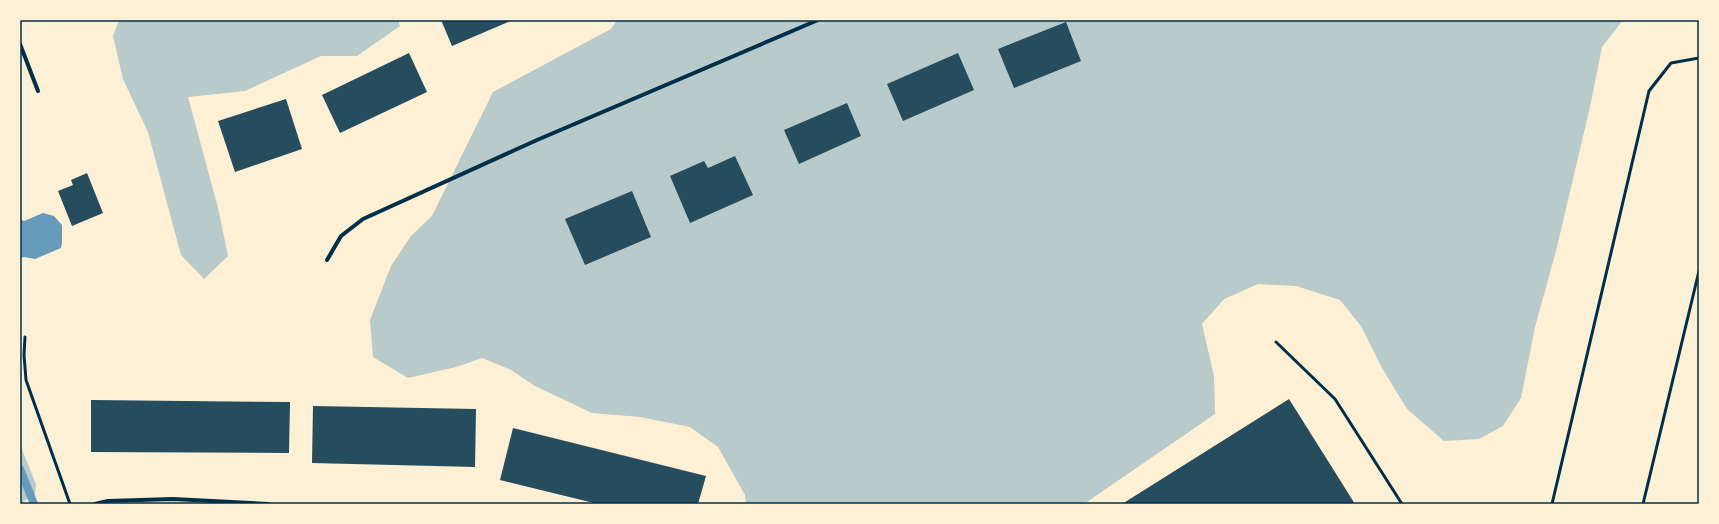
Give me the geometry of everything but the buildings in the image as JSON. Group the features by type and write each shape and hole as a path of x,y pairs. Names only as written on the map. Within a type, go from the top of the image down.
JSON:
{"street":[{"path":"327,260 341,236 363,219 530,143 818,20"},
{"path":"20,44 38,91"},
{"path":"95,504 108,501 173,499 268,504"}],"lane":[{"path":"1552,504 1648,91 1671,63 1699,58"},
{"path":"1643,504 1699,271"},
{"path":"25,337 24,355 26,380 70,504"},
{"path":"1276,342 1336,399 1402,504"}],"shaded area":[{"path":"119,20 398,20 400,26 357,56 321,56 245,91 188,97 218,208 228,256 204,279 181,255 148,132 123,79 113,36"},
{"path":"617,20 1623,20 1602,47 1590,107 1556,251 1535,327 1521,398 1503,426 1479,439 1444,441 1407,409 1382,368 1361,326 1340,300 1296,286 1258,284 1224,299 1202,324 1214,376 1215,414 1084,504 746,504 745,495 718,447 690,427 640,417 592,413 535,386 511,370 482,358 456,367 408,378 373,357 370,320 391,266 411,236 432,216 493,92 611,29"},
{"path":"20,445 36,484 35,494 20,504"}],"water":[{"path":"43,213 54,216 62,225 61,248 35,259 24,257 20,258 20,219 24,221"}],"waterway":[{"path":"20,469 34,504"}]}
